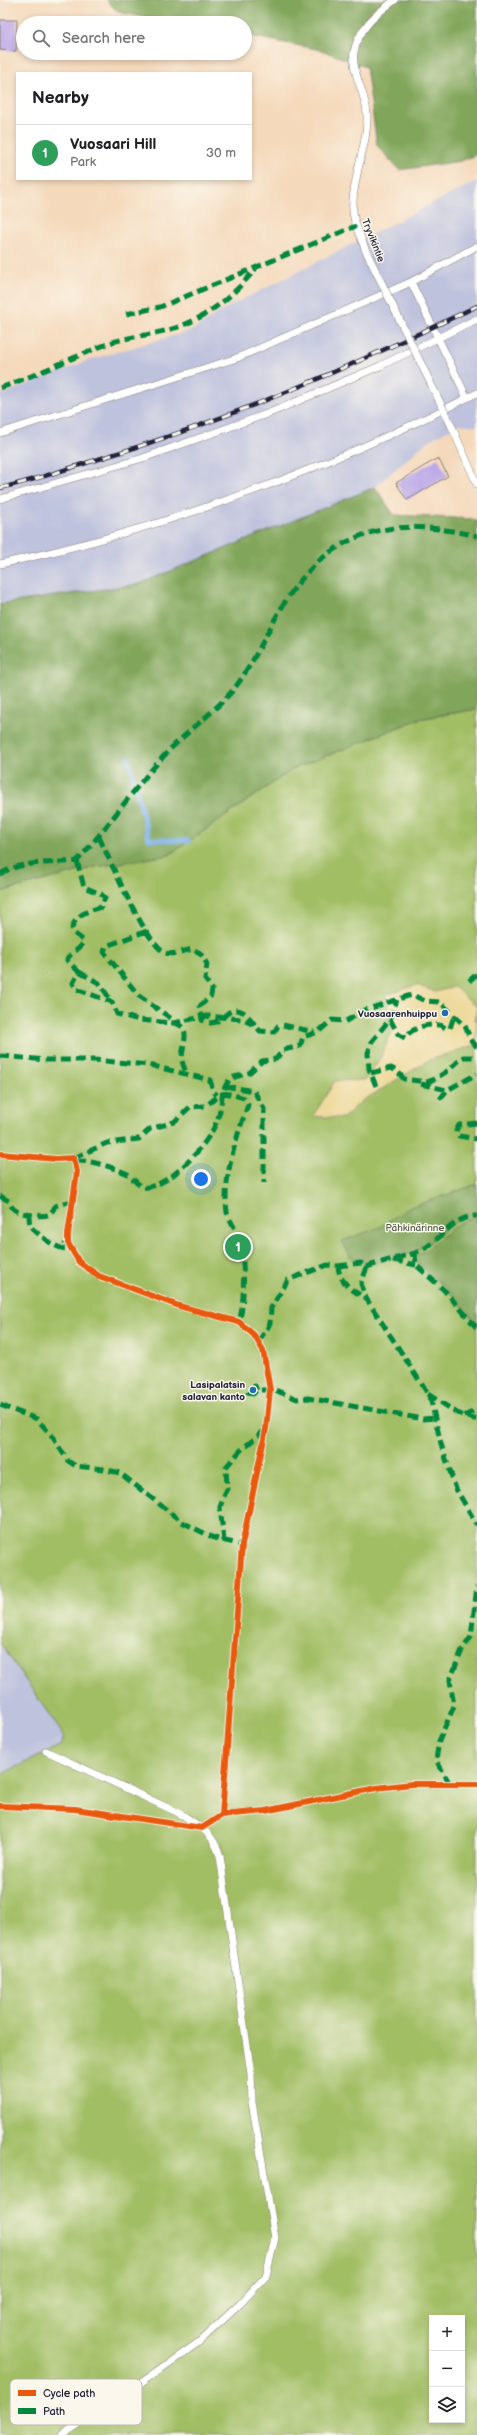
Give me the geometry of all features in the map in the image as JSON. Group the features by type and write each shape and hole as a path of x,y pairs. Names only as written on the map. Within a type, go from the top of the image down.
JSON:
{"lane":[{"name":"Tryvikintie","path":"395,0 373,18 363,30 354,52 356,70 366,102 367,125 352,202 356,226 366,251 452,427 477,484"},
{"path":"0,433 237,358 411,282 477,246"},
{"path":"411,282 467,398"},
{"path":"0,500 143,458 272,412 380,366 477,319"},
{"path":"0,564 166,521 296,473 417,423 477,393"},
{"path":"46,1751 182,1814 202,1828 216,1841 220,1856 251,2074 252,2102 275,2238 266,2276 240,2304 198,2342 142,2382"},
{"path":"62,2435 77,2425"}],"shaded area":[{"path":"477,181 477,426 459,424 428,441 375,487 139,584 0,604 0,395 89,360 193,330 224,309"},
{"path":"0,1643 64,1736 61,1745 0,1775"}],"green space":[{"path":"106,0 477,0 477,154 461,161 399,170 377,145 366,67 321,50 252,36 252,16 139,16 118,12"},
{"path":"375,487 394,515 473,519 477,522 477,709 419,719 293,769 169,855 95,867 0,892 0,604 139,584"},
{"path":"477,709 477,2435 0,2435 0,1775 61,1745 64,1736 0,1643 0,892 95,867 169,855 293,769 419,719"},
{"name":"Pähkinärinne","path":"477,1184 477,1214 460,1219 414,1252 367,1265 350,1256 342,1241 380,1227 408,1208"},
{"path":"477,1217 477,1324 447,1289 418,1263 417,1255 425,1251 460,1223"}],"sand":[{"path":"417,985 435,992 454,987 477,1007 475,1020 477,1020 477,1044 429,1060 362,1101 343,1118 313,1116 335,1081 366,1080 381,1057 392,1031 386,995"}],"building":[{"path":"0,20 16,20 16,51 0,50"},
{"path":"438,458 448,476 407,500 396,483"}],"waterway":[{"path":"128,758 149,839 189,841"}],"railway":[{"path":"0,488 148,443 244,409 384,350 477,306"}],"marked path":[{"path":"126,314 160,307 356,226"},
{"path":"0,388 110,343 175,328 199,318 220,304 240,286 257,267"},
{"path":"0,874 18,866 37,863 77,861 99,836 140,783 170,749 217,707 234,689 250,666 276,616 291,593 310,570 330,552 351,540 374,532 397,528 449,530 477,536"},
{"path":"99,837 129,901 149,935 158,947 169,954 193,949 200,953 207,964 205,979 212,989 211,996 200,1006 202,1020 209,1023 214,1022 219,1020 227,1013 237,1010 243,1012 250,1018 260,1031 274,1032 278,1026 283,1025 314,1032"},
{"path":"77,861 84,887 101,894 105,898 101,907 80,916 76,919 72,928 75,934 84,941 80,947 68,957 67,960 79,972 73,983 76,989 112,1002 117,1014 139,1020 173,1023 207,1016 241,1019 252,1024"},
{"path":"147,931 106,946 104,952 139,996 176,1022"},
{"path":"79,972 99,983 112,1002"},
{"path":"469,981 477,974"},
{"path":"76,1161 108,1166 126,1173 141,1186 148,1187 158,1184 179,1170 190,1160 208,1138 220,1113 223,1093 231,1078 249,1073 262,1061 276,1059 283,1050 300,1046 303,1037 318,1032 332,1020 346,1021 365,1010 408,996 413,995 425,1001 440,1002 465,1026 471,1040 477,1047"},
{"path":"376,1086 369,1069 368,1053 372,1041 390,1019 397,1000"},
{"path":"390,1019 398,1034 405,1038 412,1031 420,1027 439,1025 450,1028 454,1016"},
{"path":"173,1023 183,1028 185,1033 182,1061 187,1074"},
{"path":"0,1056 47,1060 94,1060 149,1065 210,1080 213,1091 217,1095"},
{"path":"371,1073 391,1068 397,1071 404,1079 427,1082 449,1070 463,1057 477,1057"},
{"path":"421,1084 447,1090 477,1074"},
{"path":"225,1086 254,1091 264,1109 264,1183"},
{"path":"440,1099 447,1090"},
{"path":"74,1158 107,1143 139,1139 150,1129 174,1122 190,1107 206,1106 220,1095 230,1094 244,1098 248,1105 239,1130 232,1158 226,1199 227,1212 239,1237 241,1245 243,1292 239,1322"},
{"path":"477,1123 459,1125 456,1131 459,1136 477,1139"},
{"path":"0,1196 9,1201 15,1210 39,1216 50,1214 55,1206 72,1201"},
{"path":"29,1213 29,1221 35,1231 52,1244 61,1248 65,1249 65,1244 68,1243"},
{"path":"338,1266 361,1263 367,1267 420,1251 427,1247 454,1224 469,1217 477,1216"},
{"path":"415,1252 416,1265 444,1290 477,1328"},
{"path":"393,1260 416,1265"},
{"path":"258,1341 270,1323 271,1308 288,1280 327,1265 338,1266 341,1277 347,1285 366,1298"},
{"path":"367,1267 361,1284 366,1298 430,1397 441,1444 456,1489 477,1525"},
{"path":"257,1390 255,1386 248,1389 248,1392 253,1394 257,1390 275,1390 297,1399 308,1398 423,1419 437,1418"},
{"path":"428,1394 457,1413 477,1420"},
{"path":"0,1405 37,1419 52,1436 68,1461 76,1466 103,1469 120,1473 182,1522 214,1538 242,1545"},
{"path":"464,1416 477,1410"},
{"path":"224,1541 220,1507 227,1489 226,1467 241,1450 265,1430"},
{"path":"450,1784 436,1760 439,1741 454,1706 450,1680 462,1650 471,1637 477,1586"}],"cycle path":[{"path":"0,1154 56,1159 74,1158 77,1172 68,1243 79,1262 99,1276 179,1306 239,1322 254,1335 263,1350 270,1390 266,1429 242,1545 222,1815 202,1828 75,1809 0,1806"},
{"path":"222,1815 265,1811 376,1788 412,1784 477,1784"}],"place":[{"name":"Vuosaarenhuippu","path":"445,1013"},
{"name":"Vuosaari Hill","path":"238,1247"},
{"name":"Lasipalatsin salavan kanto","path":"253,1390"}]}
